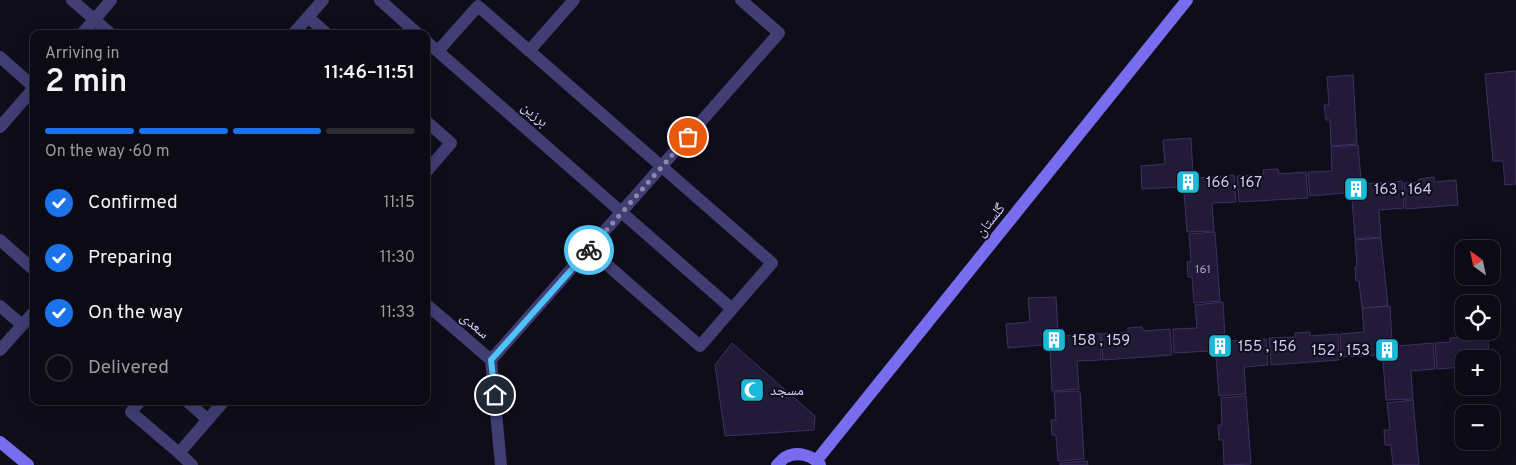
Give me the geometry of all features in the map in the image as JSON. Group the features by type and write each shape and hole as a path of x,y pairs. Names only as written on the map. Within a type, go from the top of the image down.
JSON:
{"street":[{"path":"72,0 106,30"},
{"path":"85,30 112,0"},
{"path":"297,30 323,0"},
{"path":"380,0 414,30"},
{"path":"530,51 574,0"},
{"path":"491,360 779,33 741,0"},
{"name":"گلستان","path":"818,463 1187,0"},
{"path":"438,51 481,3 530,51 772,263 700,346 589,249"},
{"path":"308,17 323,30"},
{"name":"برزین","path":"430,44 732,309"},
{"path":"0,57 30,84"},
{"path":"1,124 30,92"},
{"path":"430,125 451,143 430,166"},
{"path":"0,240 30,266"},
{"path":"0,306 22,325"},
{"name":"سعدی","path":"430,307 491,360 501,465"},
{"path":"0,350 30,316"},
{"path":"137,405 131,412 192,465"},
{"path":"191,405 208,420"},
{"path":"179,454 221,405"},
{"path":"0,442 28,465"},
{"path":"777,465 786,456 802,454 818,463"}],"building":[{"path":"1516,71 1516,184 1505,185 1503,161 1493,161 1485,74"},
{"path":"1353,75 1357,144 1331,146 1330,120 1326,120 1324,105 1329,105 1327,77"},
{"name":"166 , 167","path":"1191,138 1193,174 1197,173 1198,178 1234,175 1236,202 1212,203 1214,231 1187,232 1184,192 1178,192 1178,187 1142,189 1141,166 1165,164 1163,140"},
{"name":"163 , 164","path":"1358,145 1361,180 1365,180 1365,184 1402,181 1404,208 1379,210 1381,237 1355,239 1352,199 1346,199 1346,193 1310,196 1308,172 1332,171 1331,147"},
{"path":"1278,169 1279,174 1306,172 1308,198 1239,202 1237,176 1264,174 1263,170"},
{"path":"1434,177 1434,182 1456,180 1458,205 1406,209 1404,183 1419,182 1419,179"},
{"path":"1215,232 1220,301 1194,303 1192,277 1188,277 1187,262 1191,262 1189,234"},
{"path":"1381,238 1388,306 1362,308 1359,281 1356,281 1355,240"},
{"name":"158 , 159","path":"1056,297 1058,332 1063,331 1063,336 1100,333 1101,360 1077,361 1079,389 1052,391 1050,350 1044,351 1043,345 1008,348 1006,324 1030,322 1028,298"},
{"name":"155 , 156","path":"1223,302 1225,338 1230,337 1230,341 1266,339 1268,365 1244,367 1246,394 1219,396 1216,356 1211,356 1210,351 1174,353 1173,329 1197,328 1195,305"},
{"name":"152 , 153","path":"1390,306 1392,342 1396,341 1397,346 1433,343 1435,369 1411,371 1413,399 1386,400 1383,360 1377,360 1377,355 1341,357 1340,334 1364,332 1362,308"},
{"path":"1142,327 1143,331 1170,329 1172,355 1103,360 1101,334 1128,332 1128,328"},
{"path":"1310,332 1310,336 1338,334 1339,360 1271,365 1269,338 1295,337 1295,333"},
{"path":"1450,338 1465,341 1488,340 1489,350 1455,350 1455,368 1437,369 1435,343 1450,342"},
{"name":"مسجد","path":"732,343 815,416 814,430 725,436 715,365"},
{"path":"1080,391 1084,459 1058,461 1056,435 1052,435 1051,420 1056,420 1054,392"},
{"path":"1246,396 1251,464 1224,465 1223,440 1219,440 1218,425 1222,425 1221,398"},
{"path":"1413,400 1419,465 1393,465 1391,445 1385,445 1384,430 1390,430 1387,403"},
{"path":"1087,461 1088,465 1060,465 1060,463"}],"way so far":[{"path":"589,250 688,137"}],"place":[{"name":"166 , 167","path":"1188,182"},
{"name":"163 , 164","path":"1356,189"},
{"name":"158 , 159","path":"1054,340"},
{"name":"155 , 156","path":"1220,346"},
{"name":"152 , 153","path":"1387,350"},
{"name":"مسجد","path":"752,390"}],"route":[{"path":"495,395 491,360 589,250"}]}
